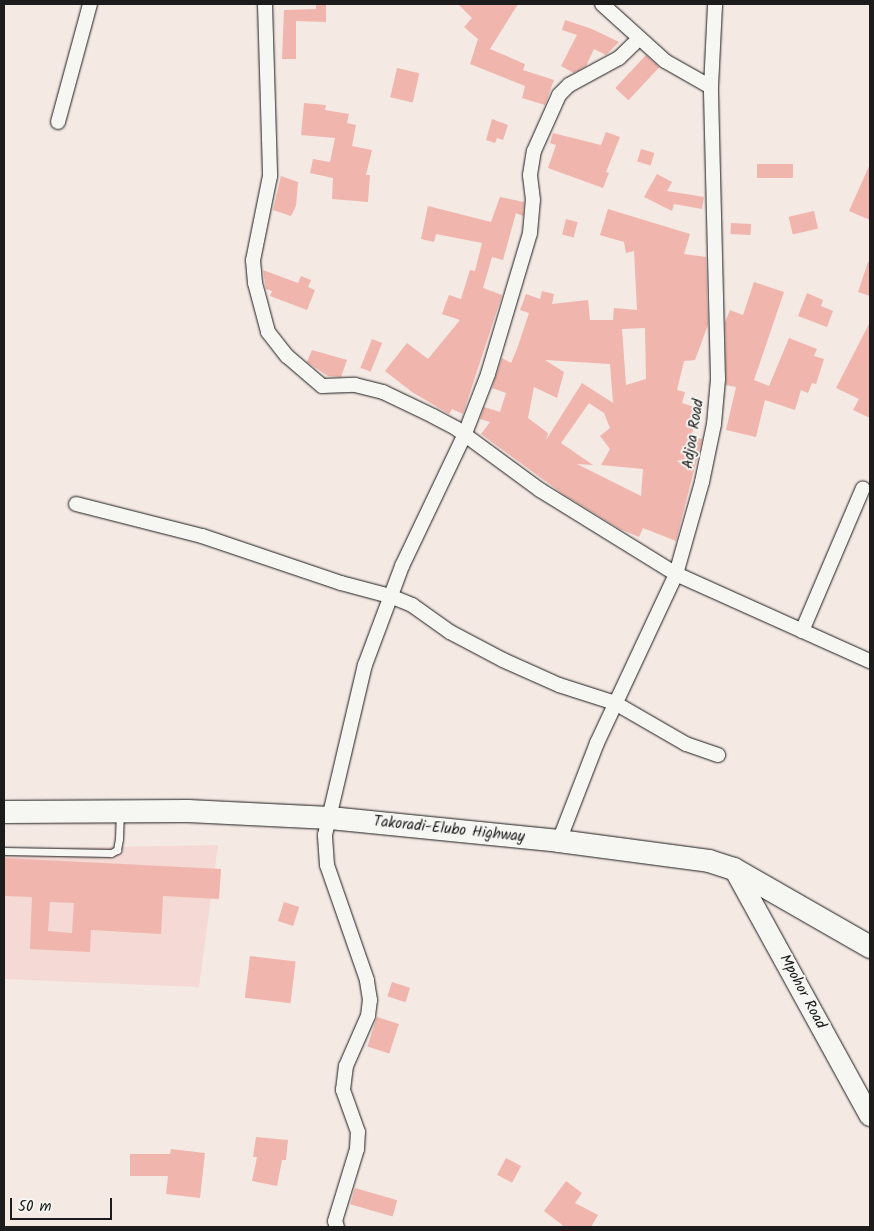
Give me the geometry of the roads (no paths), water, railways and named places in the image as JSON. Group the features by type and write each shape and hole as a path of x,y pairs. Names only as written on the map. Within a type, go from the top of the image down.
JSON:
{"highway":[{"name":"Takoradi-Elubo Highway","path":"4,812 253,813 330,818 558,840 710,861 734,869 870,947"}],"main road":[{"name":"Mpohor Road","path":"734,869 870,1116"}],"street":[{"path":"58,122 90,4"},
{"path":"265,4 270,169 253,260 255,283 268,332 287,356 322,386 355,385 383,392 449,424 540,490 676,574 870,661"},
{"path":"602,4 639,39 680,72 711,87"},
{"name":"Adjoa Road","path":"558,840 615,703 676,574 702,482 718,379 711,87 716,4"},
{"path":"337,1227 335,1221 357,1149 358,1132 343,1090 346,1066 368,1016 370,1000 367,980 326,865 325,834 365,665 390,596 464,436 488,374 525,252 533,200 530,175 534,151 558,94 569,85 619,58 639,39"},
{"path":"802,631 863,488"},
{"path":"76,504 202,536 341,584 390,596 412,605 450,632 512,664 558,685 615,703 686,744 718,755"}],"lane":[{"path":"4,851 111,852 117,850 120,812"}]}
